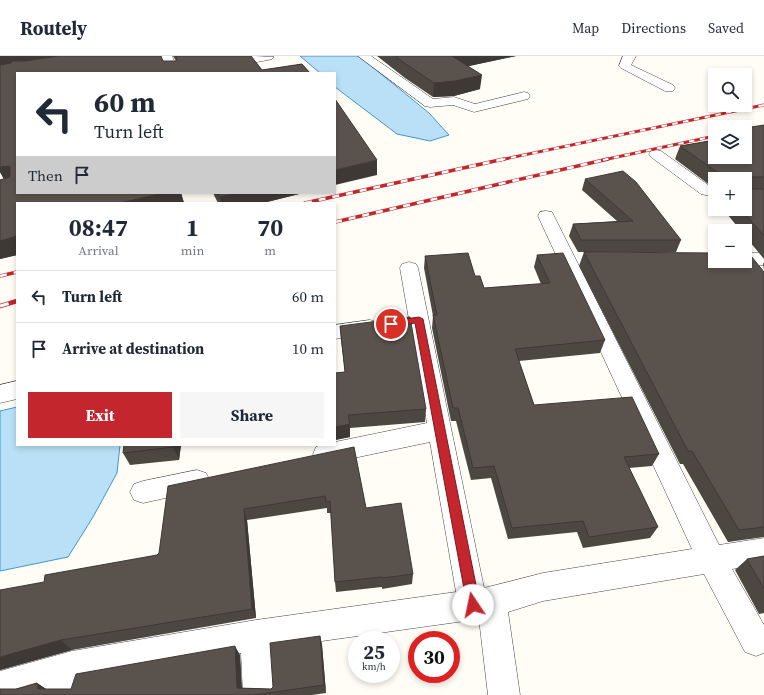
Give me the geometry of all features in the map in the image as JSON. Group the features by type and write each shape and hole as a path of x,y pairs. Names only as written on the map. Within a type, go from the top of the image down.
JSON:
{"street":[{"path":"166,56 173,72"},
{"path":"227,56 233,63 268,57"},
{"path":"364,56 430,103 454,101 474,108 524,96"},
{"path":"630,56 625,66 669,88"},
{"path":"656,154 708,191"},
{"path":"546,216 573,258 711,559 756,641"},
{"path":"409,268 403,322 440,430 504,695"},
{"path":"336,332 403,322"},
{"path":"0,394 16,390"},
{"path":"307,458 440,430"},
{"path":"143,492 221,476"},
{"path":"0,686 69,681 256,635 483,603 543,587 764,551"},
{"path":"256,635 259,695"}],"water":[{"path":"300,56 359,56 429,113 449,135 430,141 397,134 336,88 336,72 319,72"},
{"path":"16,407 16,446 120,446 117,473 93,517 68,557 0,571 0,411"}],"building":[{"path":"58,56 161,56 163,61 176,61 176,56 251,56 262,70 302,64 309,72 16,72 16,194 160,194 124,202 16,202 16,236 0,241 0,180 10,177 10,166 0,167 0,65 11,63 13,61 25,61"},
{"path":"395,56 452,56 482,75 455,81 434,83"},
{"path":"336,100 377,160 336,170"},
{"path":"764,125 764,177 752,177 752,172 717,172 680,146 708,141 708,164 752,164 752,127"},
{"path":"623,171 636,182 681,240 581,240 573,224 633,221 585,179"},
{"path":"752,189 764,189 764,236 747,216 752,216"},
{"path":"218,194 233,194 220,197"},
{"path":"584,252 708,253 708,268 752,268 752,257 764,272 764,527 739,530 692,451 688,451"},
{"path":"468,253 475,276 480,276 484,288 550,283 537,255 563,253 605,340 515,349 534,405 632,397 659,454 624,457 658,527 589,537 583,521 512,528 494,466 473,468 458,408 453,408 433,315 437,315 425,256"},
{"path":"410,317 426,409 348,415 350,424 336,427 336,373 345,372 340,326"},
{"path":"124,446 174,446 173,447 123,453"},
{"path":"354,447 366,508 401,503 413,574 335,582 330,501 326,502 325,496 244,509 252,609 61,640 0,657 0,590 44,582 45,575 157,555 159,553 168,486"},
{"path":"764,556 764,589 747,559"},
{"path":"320,636 324,685 254,695 0,695 0,689 16,689 37,683 38,689 71,689 76,674 235,646 237,688 271,689 273,687 270,643"}],"railway":[{"path":"500,160 764,105"},
{"path":"603,160 708,138"},
{"path":"310,202 504,159"},
{"path":"336,222 608,159"},
{"path":"0,276 16,272"},
{"path":"0,306 16,301"}],"route":[{"path":"391,324 419,319 473,605"}]}
